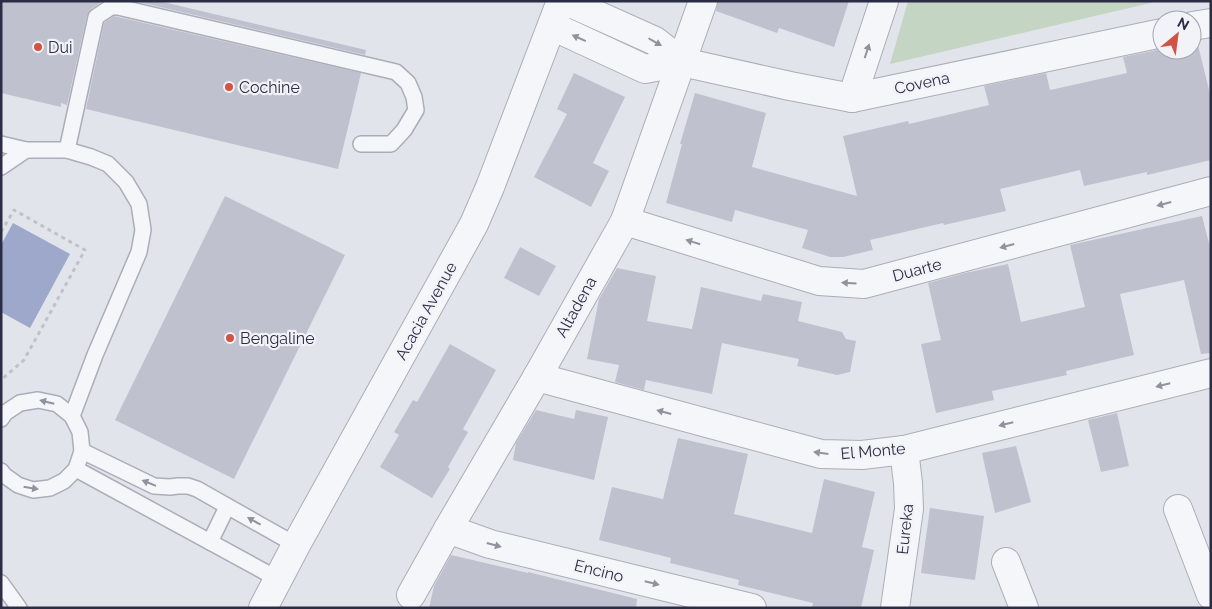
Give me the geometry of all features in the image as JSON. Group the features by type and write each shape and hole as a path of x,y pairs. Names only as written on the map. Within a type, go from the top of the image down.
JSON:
{"street":[{"name":"Covena","path":"566,1 655,41 682,62"},
{"name":"Altadena","path":"411,595 625,221 703,1"},
{"path":"852,98 884,1"},
{"name":"Covena","path":"556,14 606,50 645,69 682,62 852,98 1152,35"},
{"name":"Acacia Avenue","path":"263,608 474,224 556,14"},
{"path":"606,50 616,24"},
{"name":"Duarte","path":"625,221 819,281 864,284 1211,191"},
{"name":"El Monte","path":"537,377 821,454 862,455 904,450 1211,373"},
{"name":"Eureka","path":"895,608 909,509 904,450"},
{"path":"1178,509 1211,595"},
{"name":"Encino","path":"448,529 490,544 752,608"},
{"path":"1006,562 1024,608"}],"lane":[{"path":"67,150 96,17 111,7 118,6 396,72 408,83 414,97 416,110 404,130 390,144 361,144"},
{"path":"1,144 26,150 67,150 108,164 126,182 139,204 143,230 139,252 95,355 72,416"},
{"path":"1,167 26,150"},
{"path":"1,419 5,413 20,403 38,400 57,404 72,416 80,432 82,451 76,469 64,481 50,488 33,490 18,485 4,476 1,471"},
{"path":"82,451 154,486 188,486 196,489 296,545"},
{"path":"76,469 278,579"},
{"path":"210,542 227,507"},
{"path":"1,583 19,608"}],"path":[{"path":"1,232 14,210 85,250 24,360 1,380"}],"green space":[{"path":"908,1 1159,1 890,64"}],"water":[{"path":"13,223 70,254 30,328 1,312 1,245"}],"building":[{"name":"Dui","path":"1,1 103,1 91,9 87,15 67,105 61,103 61,107 1,93"},
{"path":"135,1 159,1 366,50 365,55"},
{"path":"718,1 849,1 834,47 779,28 777,33 716,11"},
{"name":"Cochine","path":"114,16 361,73 338,169 86,109 104,23"},
{"path":"1152,51 1152,60 1202,60 1211,98 1211,160 1147,175 1147,172 1084,186 1080,170 1000,189 1006,211 870,240 873,250 843,257 830,257 802,248 808,230 735,210 732,222 666,203 682,144 680,144 695,93 766,113 752,167 857,196 843,136 908,121 909,124 989,105 984,86 1046,73 1050,90 1127,73 1123,57"},
{"path":"574,73 625,97 593,163 609,171 591,207 534,177 567,114 557,109"},
{"name":"Bengaline","path":"225,196 345,255 234,479 115,420"},
{"path":"1202,216 1211,251 1211,353 1201,354 1184,280 1120,294 1134,355 1066,371 1067,375 992,391 994,400 936,413 921,344 941,340 928,283 1008,264 1021,322 1085,307 1070,245"},
{"path":"520,247 556,266 539,296 504,278"},
{"path":"617,268 656,276 647,321 692,329 701,287 761,301 763,294 802,302 798,321 842,332 846,339 856,341 850,372 837,375 797,366 799,359 722,343 712,394 646,380 644,390 615,382 619,365 587,359 599,299"},
{"path":"450,344 496,370 463,429 468,432 448,467 450,469 432,498 380,467 399,435 394,432 413,400 417,402"},
{"path":"536,410 574,419 576,410 608,417 594,480 513,460 516,443"},
{"path":"1117,413 1129,466 1101,472 1088,420"},
{"path":"678,438 748,454 734,514 812,533 824,479 875,492 862,547 874,550 861,608 812,608 813,603 738,585 739,580 670,563 671,558 599,540 612,487 663,499"},
{"path":"1016,446 1031,502 995,513 982,453"},
{"path":"930,508 984,516 975,580 921,573"},
{"path":"451,555 637,599 636,608 429,608 434,586"}],"place":[{"name":"Dui","path":"38,47"},
{"name":"Cochine","path":"229,87"},
{"name":"Bengaline","path":"230,338"}]}
